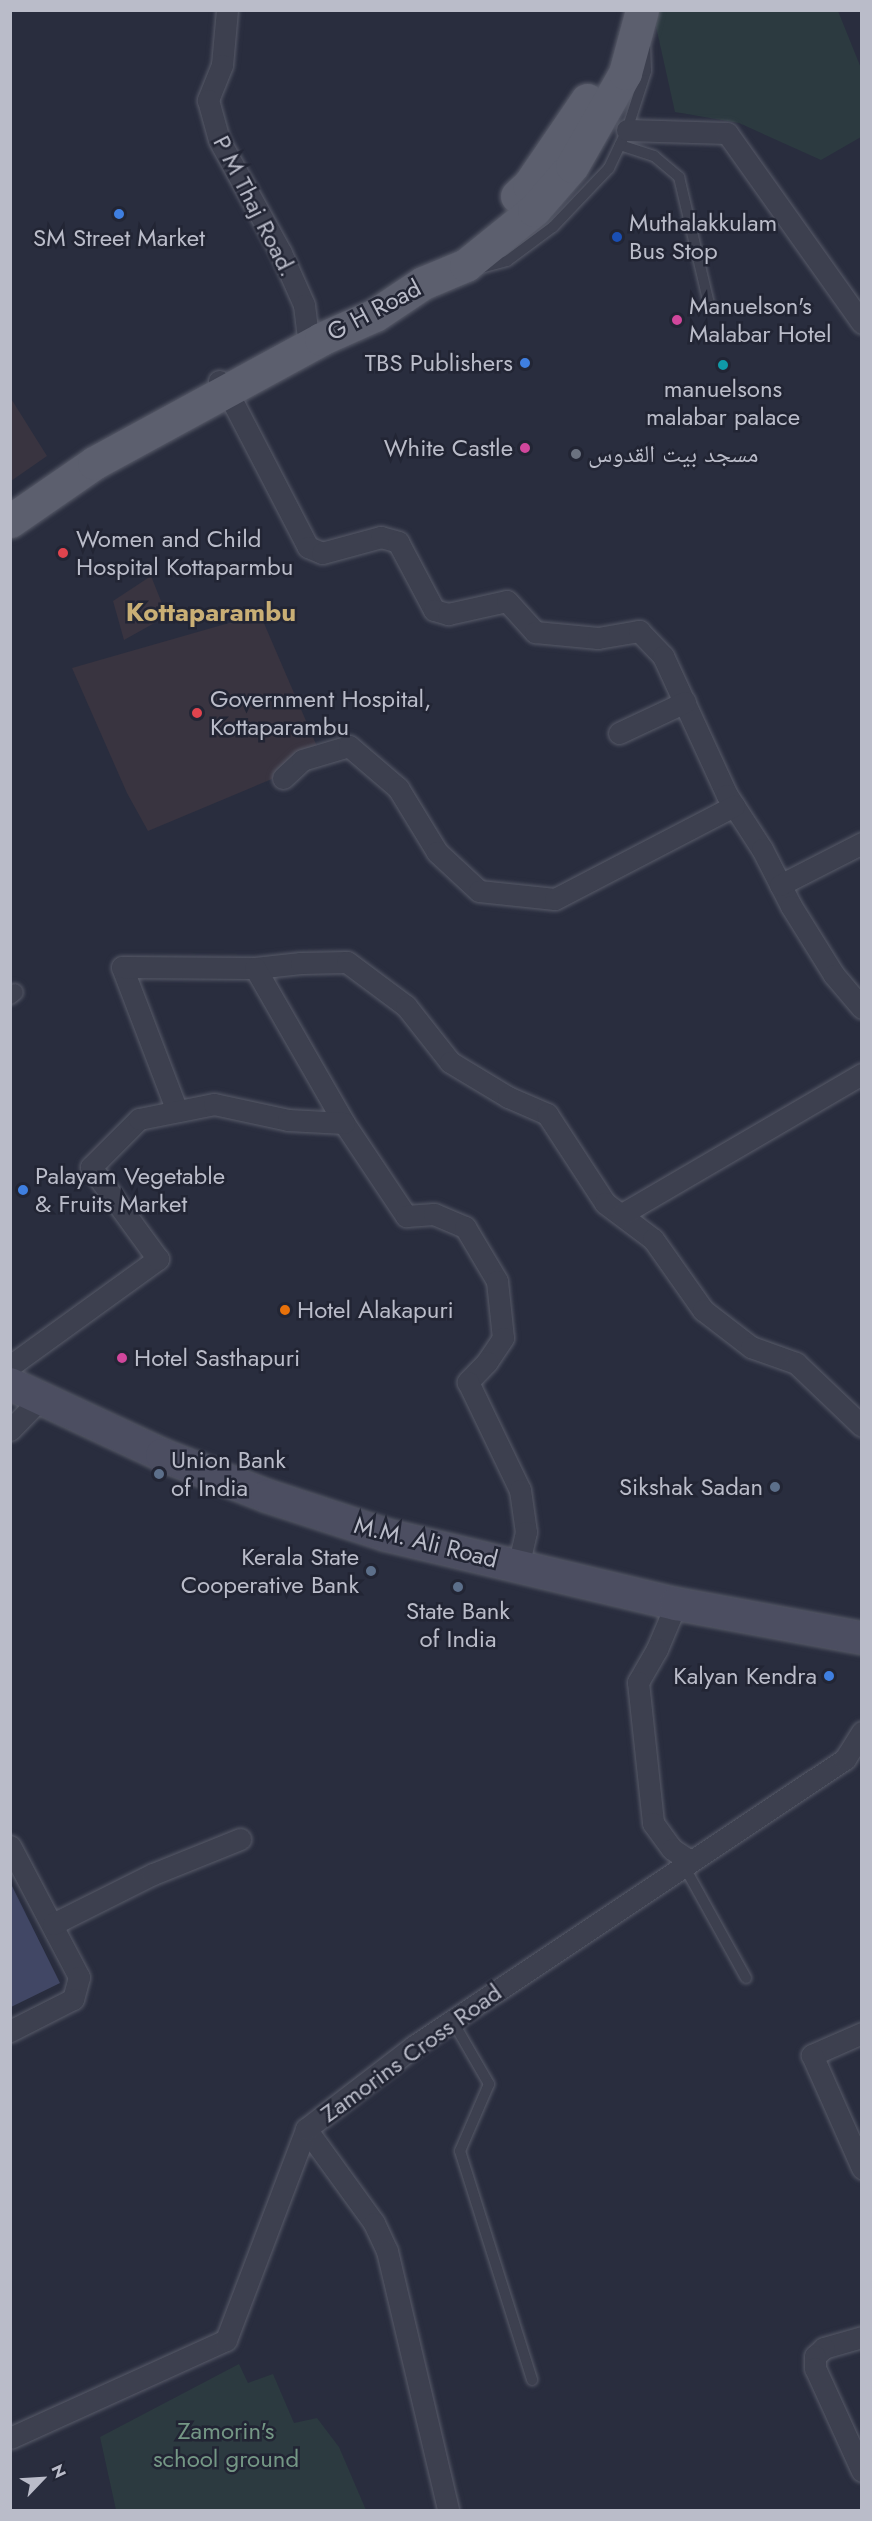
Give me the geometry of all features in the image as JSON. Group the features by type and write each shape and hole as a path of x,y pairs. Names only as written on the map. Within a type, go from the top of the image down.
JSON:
{"main road":[{"name":"G H Road","path":"10,520 94,463 308,332 355,309 467,240 529,185 603,75 625,10"},
{"name":"G H Road","path":"10,501 78,454 375,315 423,283 466,265 534,210 572,166 625,73 642,10"},
{"name":"M.M. Ali Road","path":"10,1384 162,1455 267,1496 386,1535 676,1604 861,1638"}],"street":[{"name":"P M Thaj Road.","path":"227,10 222,65 208,100 219,140 280,253 304,305 308,332"},
{"path":"623,138 727,133 861,323"},
{"path":"222,385 308,547 322,553 381,537 398,542 434,610 448,614 507,601 535,632 598,638 639,632 663,656 734,806 762,849 780,885 834,975 861,1008"},
{"path":"619,733 685,702"},
{"path":"283,778 302,759 349,746 398,788 436,852 479,891 555,899 734,806"},
{"path":"780,885 861,843"},
{"path":"177,1112 122,967 255,968 301,963 347,962 406,1006 450,1062 508,1097 547,1114 605,1203 653,1239 703,1310 751,1347 796,1363 861,1426"},
{"path":"255,968 344,1123 406,1216 434,1214 465,1227 497,1281 503,1338 487,1362 468,1382 520,1490 526,1532 518,1566"},
{"path":"622,1214 861,1074"},
{"path":"10,1366 158,1259 91,1167 139,1119 214,1104 288,1120 344,1123"},
{"path":"10,1430 41,1398"},
{"path":"676,1604 657,1649 638,1682 653,1823 672,1849 687,1864"},
{"name":"Zamorins Cross Road","path":"10,2438 226,2340 306,2128 414,2046 845,1759 861,1732"},
{"path":"53,1924 153,1874 240,1839"},
{"path":"10,1846 79,1977 73,1999 10,2031"},
{"path":"861,2033 812,2055 861,2168"},
{"path":"306,2128 374,2223 387,2251 448,2511"},
{"path":"861,2337 824,2348 815,2356 815,2368 861,2471"}],"lane":[{"path":"423,283 507,261 553,227 609,168 623,138 646,71 642,10"},
{"path":"623,138 654,156 680,177 709,304"},
{"path":"687,1864 746,1978"},
{"path":"452,2020 489,2084 460,2151 532,2380"}],"shaded area":[{"path":"10,397 47,456 11,481 10,481"},
{"path":"151,576 167,616 124,640 113,601"},
{"name":"Government Hospital, Kottaparambu","path":"260,614 322,758 148,831 127,793 72,668"}],"green space":[{"path":"656,11 838,11 861,68 861,137 821,160 739,123 675,112 655,22"},
{"name":"Zamorin's school ground","path":"239,2364 248,2383 273,2374 294,2423 317,2418 339,2447 366,2510 116,2510 100,2437"}],"water":[{"path":"10,1882 60,1983 11,2007 10,2007"}],"place":[{"name":"SM Street Market","path":"119,214"},
{"name":"Muthalakkulam Bus Stop","path":"617,237"},
{"name":"Manuelson's Malabar Hotel","path":"677,320"},
{"name":"TBS Publishers","path":"525,363"},
{"name":"manuelsons malabar palace","path":"723,365"},
{"name":"White Castle","path":"525,448"},
{"name":"مسجد بیت القدوس","path":"576,454"},
{"name":"Women and Child Hospital Kottaparmbu","path":"63,553"},
{"name":"Government Hospital, Kottaparambu","path":"197,713"},
{"name":"Palayam Vegetable & Fruits Market","path":"23,1190"},
{"name":"Hotel Alakapuri","path":"285,1310"},
{"name":"Hotel Sasthapuri","path":"122,1358"},
{"name":"Union Bank of India","path":"159,1474"},
{"name":"Sikshak Sadan","path":"775,1487"},
{"name":"Kerala State Cooperative Bank","path":"371,1571"},
{"name":"State Bank of India","path":"458,1587"},
{"name":"Kalyan Kendra","path":"829,1676"}],"district":[{"name":"Kottaparambu","path":"211,613"}]}
